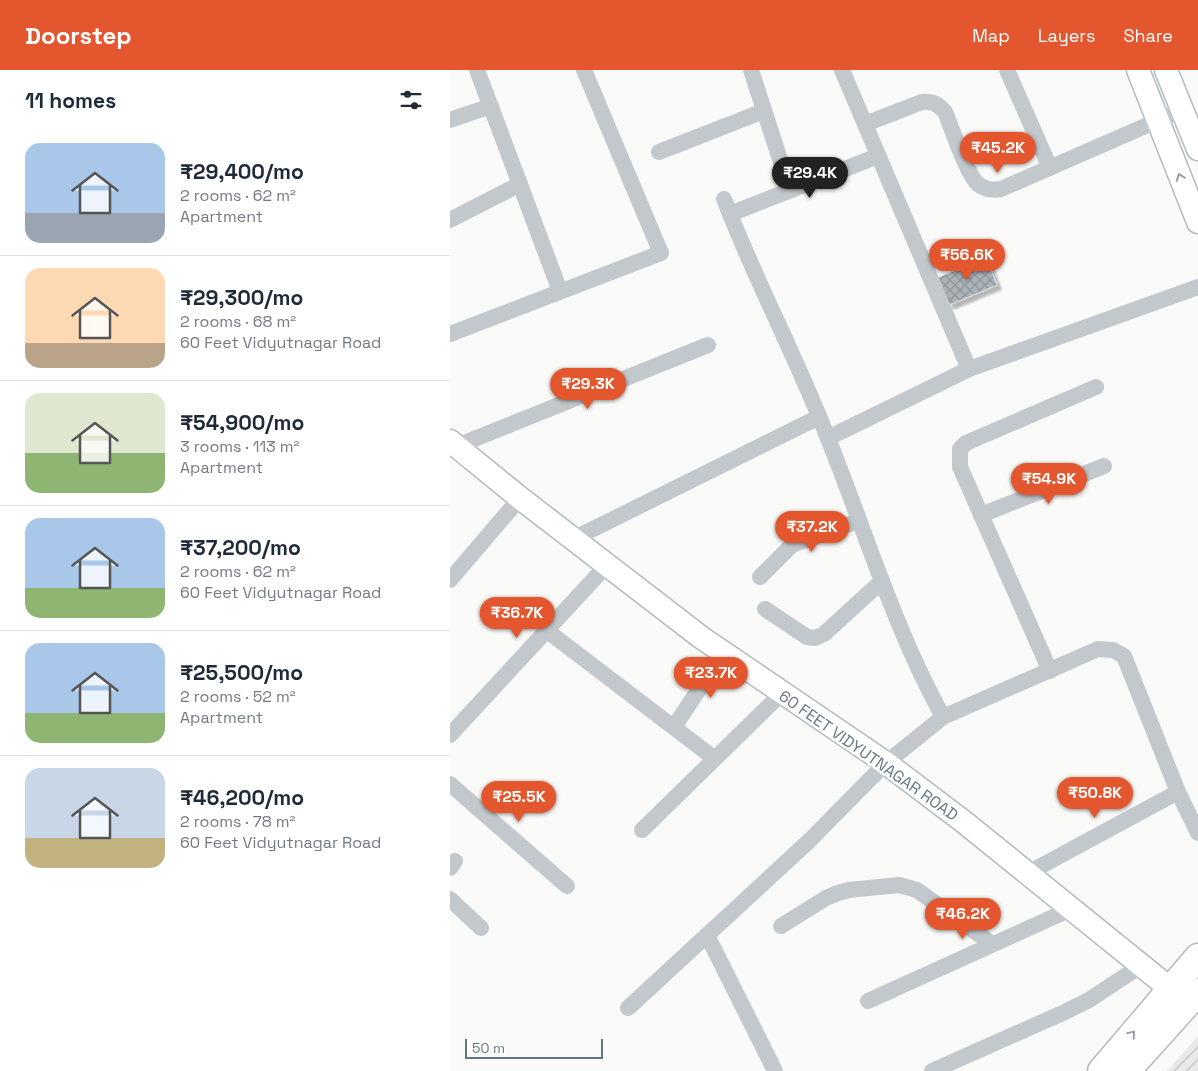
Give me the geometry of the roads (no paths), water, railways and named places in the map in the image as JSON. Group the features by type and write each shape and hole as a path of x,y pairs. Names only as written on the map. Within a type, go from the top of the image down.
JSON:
{"main road":[{"path":"1127,1071 1185,995 1198,957"},
{"path":"1101,1071 1185,995"}],"street":[{"path":"477,70 560,291"},
{"path":"450,334 661,253 584,70"},
{"path":"751,70 790,190"},
{"path":"842,70 970,369"},
{"path":"1007,70 1050,168"},
{"path":"1138,70 1198,222"},
{"path":"1166,70 1198,149"},
{"path":"865,124 922,102 930,101 938,104 945,112 973,179 987,190 1001,189 1182,110"},
{"path":"450,120 490,106"},
{"path":"659,152 764,111"},
{"path":"878,156 790,190 727,207 820,417 882,581 930,694 943,717"},
{"path":"450,220 520,184"},
{"path":"828,438 970,369 1198,286"},
{"path":"453,444 708,345"},
{"path":"1050,671 960,467 960,449 966,443 1096,387"},
{"path":"573,539 820,417"},
{"name":"60 FEET VIDYUTNAGAR ROAD","path":"453,444 573,539 724,653 781,694 886,763 964,822 1142,965 1185,995"},
{"path":"982,516 1104,466"},
{"path":"450,580 520,498"},
{"path":"760,577 792,545 858,520"},
{"path":"450,735 607,565"},
{"path":"765,609 807,637 815,638 824,634 882,581"},
{"path":"546,630 714,758"},
{"path":"628,1008 809,841 886,763 943,717 1098,650 1113,650 1124,656 1178,792 1198,833"},
{"path":"674,728 724,653"},
{"path":"642,830 781,694"},
{"path":"450,784 567,886"},
{"path":"1028,873 1178,792"},
{"path":"781,926 826,898 838,893 849,890 899,885 917,890 992,944"},
{"path":"450,899 482,928"},
{"path":"868,1001 1071,908"},
{"path":"707,935 775,1071"},
{"path":"932,1071 1089,1000 1142,965"}]}
